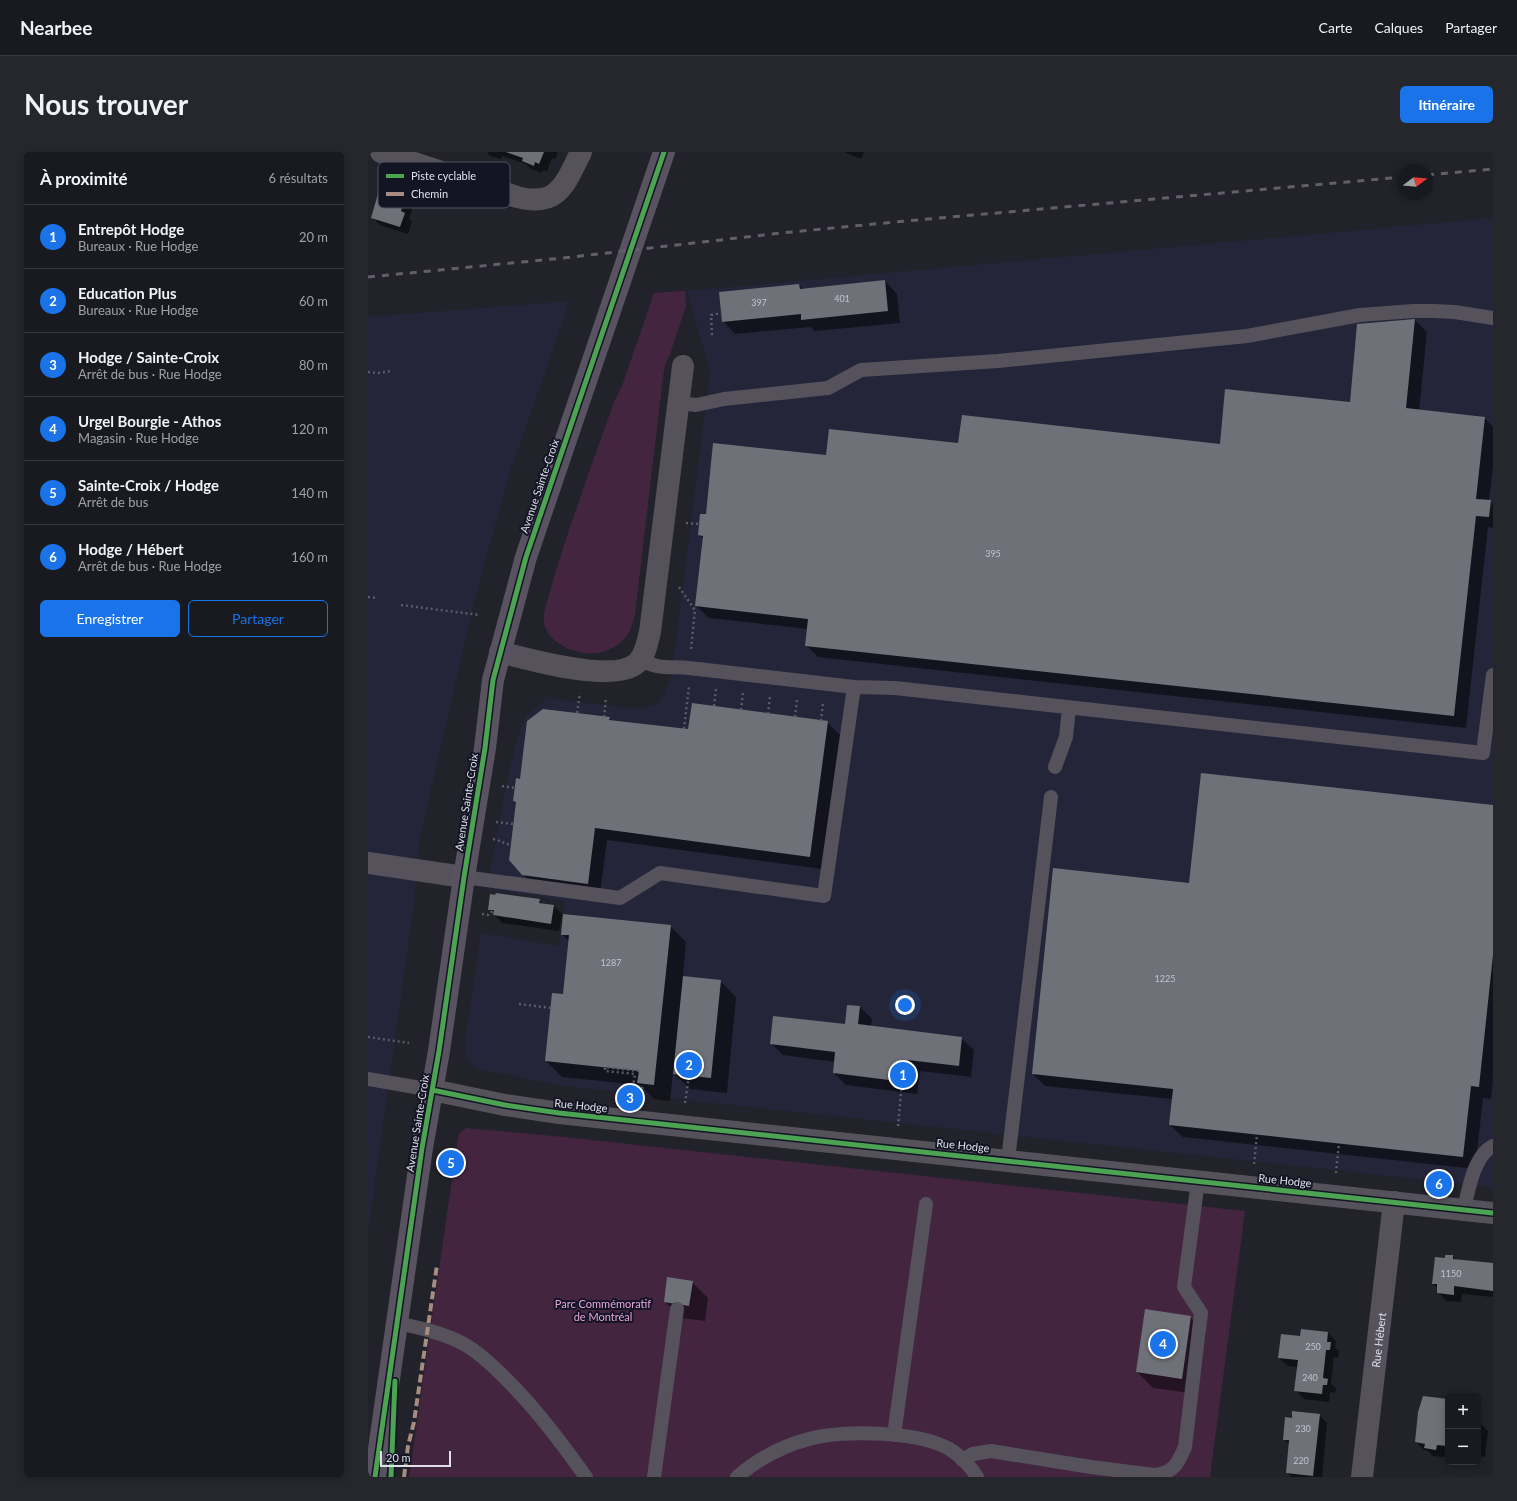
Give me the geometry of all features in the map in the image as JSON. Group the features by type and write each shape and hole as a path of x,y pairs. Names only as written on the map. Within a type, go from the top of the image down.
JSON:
{"main road":[{"name":"Avenue Sainte-Croix","path":"375,1477 422,1148 439,1051 464,877 485,748 493,680 526,557 664,152"}],"street":[{"path":"381,152 411,162"},
{"path":"510,195 529,200 540,200 551,197 561,188 581,152"},
{"path":"500,652 545,664 587,670 623,670 631,668 641,660 650,632 683,366"},
{"path":"368,863 464,877"},
{"name":"Rue Hodge","path":"432,1090 524,1108 1493,1213"},
{"name":"Rue Hébert","path":"1362,1477 1394,1202"}],"lane":[{"path":"678,403 696,405 724,399 828,388 861,370 998,361 1247,336 1360,315 1434,311 1455,312 1493,318"},
{"path":"641,660 653,666 664,668 689,668 854,687 895,688 1483,753 1493,675"},
{"path":"464,877 620,898 660,873 824,896 854,687"},
{"path":"1055,767 1066,737 1069,708"},
{"path":"1008,1160 1051,797"},
{"path":"368,1078 432,1090"},
{"path":"1464,1210 1470,1183 1481,1157 1489,1148 1493,1146"},
{"path":"962,1460 973,1454 991,1451 1091,1467 1154,1475 1173,1468 1178,1462 1185,1447 1201,1313 1184,1287 1198,1181"},
{"path":"894,1435 926,1204"},
{"path":"654,1477 677,1309"},
{"path":"397,1323 439,1333 466,1345 477,1353 519,1391 558,1439 586,1477"},
{"path":"737,1477 765,1456 809,1439 833,1435 862,1433 894,1435 925,1440 941,1446 954,1452 976,1477"}],"path":[{"path":"712,335 711,314 722,313"},
{"path":"368,372 378,373 392,371"},
{"path":"682,523 699,524"},
{"path":"679,586 695,610 689,668"},
{"path":"368,597 378,598"},
{"path":"401,605 480,615"},
{"path":"684,729 689,688"},
{"path":"714,706 716,689"},
{"path":"577,714 580,693"},
{"path":"741,710 743,694"},
{"path":"604,717 606,697"},
{"path":"768,714 770,697"},
{"path":"795,717 796,701"},
{"path":"822,721 823,704"},
{"path":"500,786 515,788"},
{"path":"494,821 514,824"},
{"path":"492,839 511,845"},
{"path":"481,914 488,915 494,910"},
{"path":"519,1004 551,1008"},
{"path":"368,1037 409,1043"},
{"path":"639,1071 605,1067 605,1071 635,1074 633,1087 643,1088"},
{"path":"685,1103 689,1075"},
{"path":"898,1126 902,1082"},
{"path":"641,1099 643,1084"},
{"path":"1254,1165 1257,1135"},
{"path":"1336,1174 1339,1144"}],"shaded area":[{"path":"1493,218 1493,1187 557,1085 474,1067 468,1059 465,1051 465,1041 481,933 559,946 565,901 487,889 507,781 517,738 526,716 547,698 643,709 659,703 671,679 710,373 687,291"},
{"path":"570,301 509,475 474,602 420,838 414,903 368,1232 368,317"}],"green space":[{"path":"685,291 686,306 665,365 663,377 635,614 629,632 620,643 598,653 582,653 558,643 551,637 547,630 544,623 545,609 552,584 574,515 614,402 622,386 654,293"},
{"name":"Parc Commémoratif de Montréal","path":"466,1128 564,1137 1245,1211 1210,1477 409,1477 458,1138 460,1133"}],"building":[{"path":"506,152 544,152 539,164 535,162 534,166 522,161 523,158"},
{"path":"378,194 378,208 402,208 401,211 405,213 400,227 371,218"},
{"path":"885,280 888,311 801,320 801,314 722,322 719,292 799,284 800,289"},
{"path":"1415,319 1406,408 1485,417 1476,499 1491,500 1489,517 1476,516 1454,716 805,646 808,619 695,606 703,536 698,535 700,514 706,514 713,443 826,455 829,429 958,443 962,415 1220,444 1225,389 1350,402 1357,324"},
{"path":"692,703 828,721 810,857 595,828 588,884 522,875 509,860 516,802 513,801 516,778 520,779 527,721 543,709 610,717 609,720 688,729"},
{"path":"1201,773 1493,805 1493,955 1479,1087 1471,1086 1463,1157 1169,1125 1173,1089 1032,1074 1053,868 1189,883"},
{"path":"496,893 540,899 539,903 554,905 551,924 493,915 494,910 488,910 490,894 495,895"},
{"path":"563,914 671,925 654,1085 637,1083 639,1071 545,1061 552,993 563,994 569,935 561,935"},
{"path":"683,976 721,980 711,1078 673,1074"},
{"path":"847,1005 860,1006 858,1024 962,1037 959,1066 908,1060 905,1082 833,1073 835,1052 770,1044 773,1016 845,1024"},
{"path":"1445,1255 1453,1255 1453,1259 1493,1263 1493,1291 1454,1286 1454,1295 1437,1293 1437,1284 1432,1284 1435,1257 1445,1258"},
{"path":"667,1277 693,1281 689,1306 664,1302"},
{"path":"1145,1309 1191,1316 1182,1379 1136,1372"},
{"path":"1301,1329 1328,1332 1327,1342 1331,1342 1330,1350 1326,1350 1323,1378 1328,1379 1327,1385 1323,1385 1322,1394 1294,1391 1298,1360 1278,1358 1281,1334 1300,1336"},
{"path":"1423,1396 1445,1399 1445,1446 1437,1445 1436,1450 1424,1448 1425,1444 1415,1442 1418,1412"},
{"path":"1292,1411 1320,1414 1313,1476 1286,1473 1289,1440 1283,1440 1285,1417 1292,1418"}],"railway":[{"path":"1433,174 1493,169"},
{"path":"368,277 563,258 781,233 1397,178"}],"marked path":[{"path":"404,1477 408,1446 414,1422 437,1265"}],"cycle path":[{"path":"375,1477 422,1148 439,1051 464,877 485,748 493,680 526,557 664,152"},
{"path":"432,1090 505,1105 559,1113 1493,1213"},
{"path":"391,1477 395,1381"}],"place":[{"name":"Education Plus","path":"689,1065"},
{"name":"Entrepôt Hodge","path":"903,1075"},
{"name":"Hodge / Sainte-Croix","path":"630,1098"},
{"name":"Sainte-Croix / Hodge","path":"451,1163"},
{"name":"Hodge / Hébert","path":"1439,1184"},
{"name":"Urgel Bourgie - Athos","path":"1163,1344"}]}
